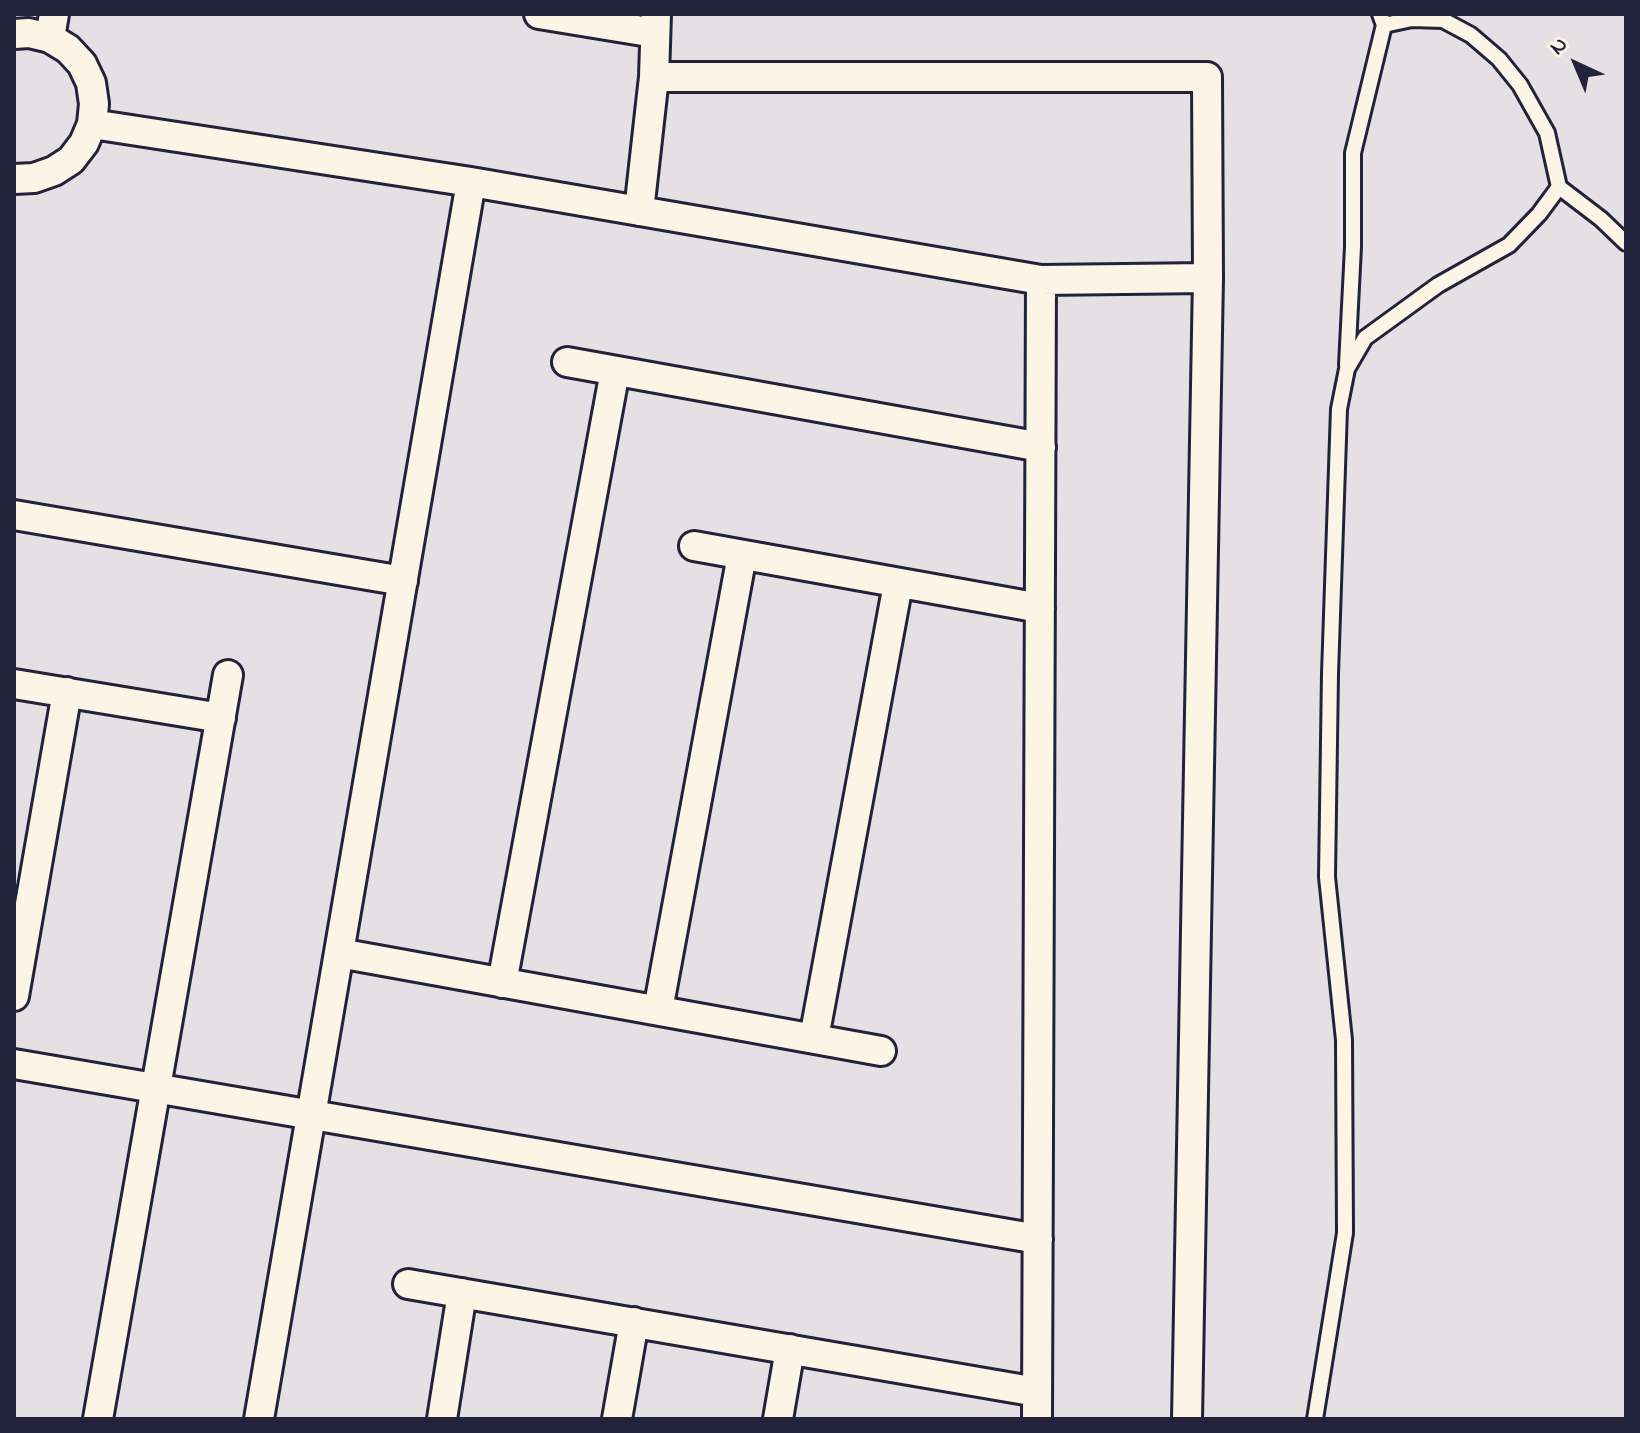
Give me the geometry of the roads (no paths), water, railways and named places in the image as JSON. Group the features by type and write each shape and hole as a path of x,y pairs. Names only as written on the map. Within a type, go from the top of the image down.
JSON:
{"street":[{"path":"539,14 656,23 654,77 639,211"},
{"path":"14,34 52,26 82,64 93,93 92,124 84,143 71,160 54,171 34,178 14,179"},
{"path":"654,77 1207,77 1208,278 1187,1419"},
{"path":"92,124 471,182 1041,280 1208,278"},
{"path":"259,1419 471,182"},
{"path":"408,1284 790,1349 1037,1405 1041,280"},
{"path":"567,362 1041,447"},
{"path":"502,983 615,371"},
{"path":"14,515 403,581"},
{"path":"694,546 1040,608"},
{"path":"658,1010 742,555"},
{"path":"814,1038 898,584"},
{"path":"98,1419 228,675"},
{"path":"14,684 221,718"},
{"path":"14,996 67,692"},
{"path":"339,953 881,1051"},
{"path":"14,1064 1038,1239"},
{"path":"442,1419 462,1293"},
{"path":"617,1419 634,1322"},
{"path":"778,1419 790,1349"}],"lane":[{"path":"1315,1419 1345,1233 1344,1040 1327,877 1338,424 1347,369 1353,247 1353,153 1382,20 1443,20 1471,35 1499,59 1520,85 1547,133 1559,187 1626,243"},
{"path":"1347,369 1365,338 1438,285 1509,245 1539,214 1559,187"}]}
